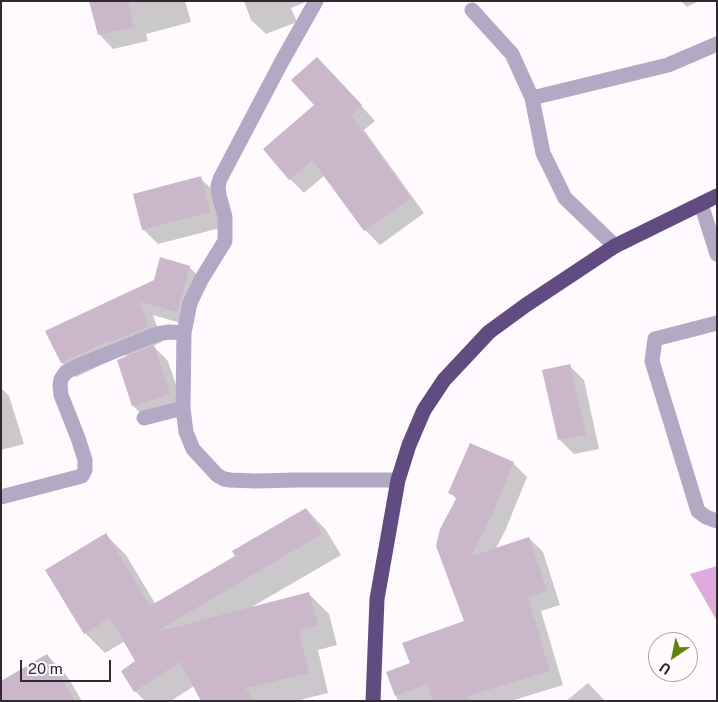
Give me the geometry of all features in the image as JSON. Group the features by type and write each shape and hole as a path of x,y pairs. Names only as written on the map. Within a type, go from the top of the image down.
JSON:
{"highway":[{"path":"372,701 377,599 398,480 424,410 444,380 489,332 526,305 615,246 717,196"}],"street":[{"path":"316,1 281,62 220,179 218,186 225,217 225,241 201,280 190,303 184,333 183,408 186,432 193,449 217,475 224,479 256,481 398,480"},
{"path":"472,10 512,54 532,98 543,153 566,198 615,246"},
{"path":"532,98 668,65 717,44"},
{"path":"701,204 717,254"},
{"path":"717,323 655,339 652,361 698,511 706,518 717,521"},
{"path":"1,497 82,476 85,470 85,460 60,390 61,379 66,372 157,334 169,332 184,333"},
{"path":"144,418 183,408"}],"shaded area":[{"path":"717,566 717,621 690,574"}],"building":[{"path":"89,1 128,1 134,27 98,35"},
{"path":"317,57 362,105 351,115 411,198 364,231 312,160 289,180 263,149 314,105 291,80"},
{"path":"201,176 210,212 142,230 133,194"},
{"path":"160,257 190,266 177,312 140,302 148,327 111,342 110,340 61,363 45,331 154,280"},
{"path":"154,345 170,394 132,406 117,360"},
{"path":"570,364 586,435 558,440 542,370"},
{"path":"470,443 514,462 491,517 471,556 529,537 547,591 528,597 550,671 468,696 469,701 433,701 428,684 395,696 386,672 410,663 402,643 464,621 436,546 440,529 457,497 448,493"},
{"path":"306,508 322,534 159,630 309,592 318,625 299,630 309,673 246,688 253,701 201,701 180,662 134,692 121,671 135,661 110,618 84,634 45,570 106,533 150,606 235,556 232,551"},
{"path":"47,654 75,701 1,701 1,681"}]}
